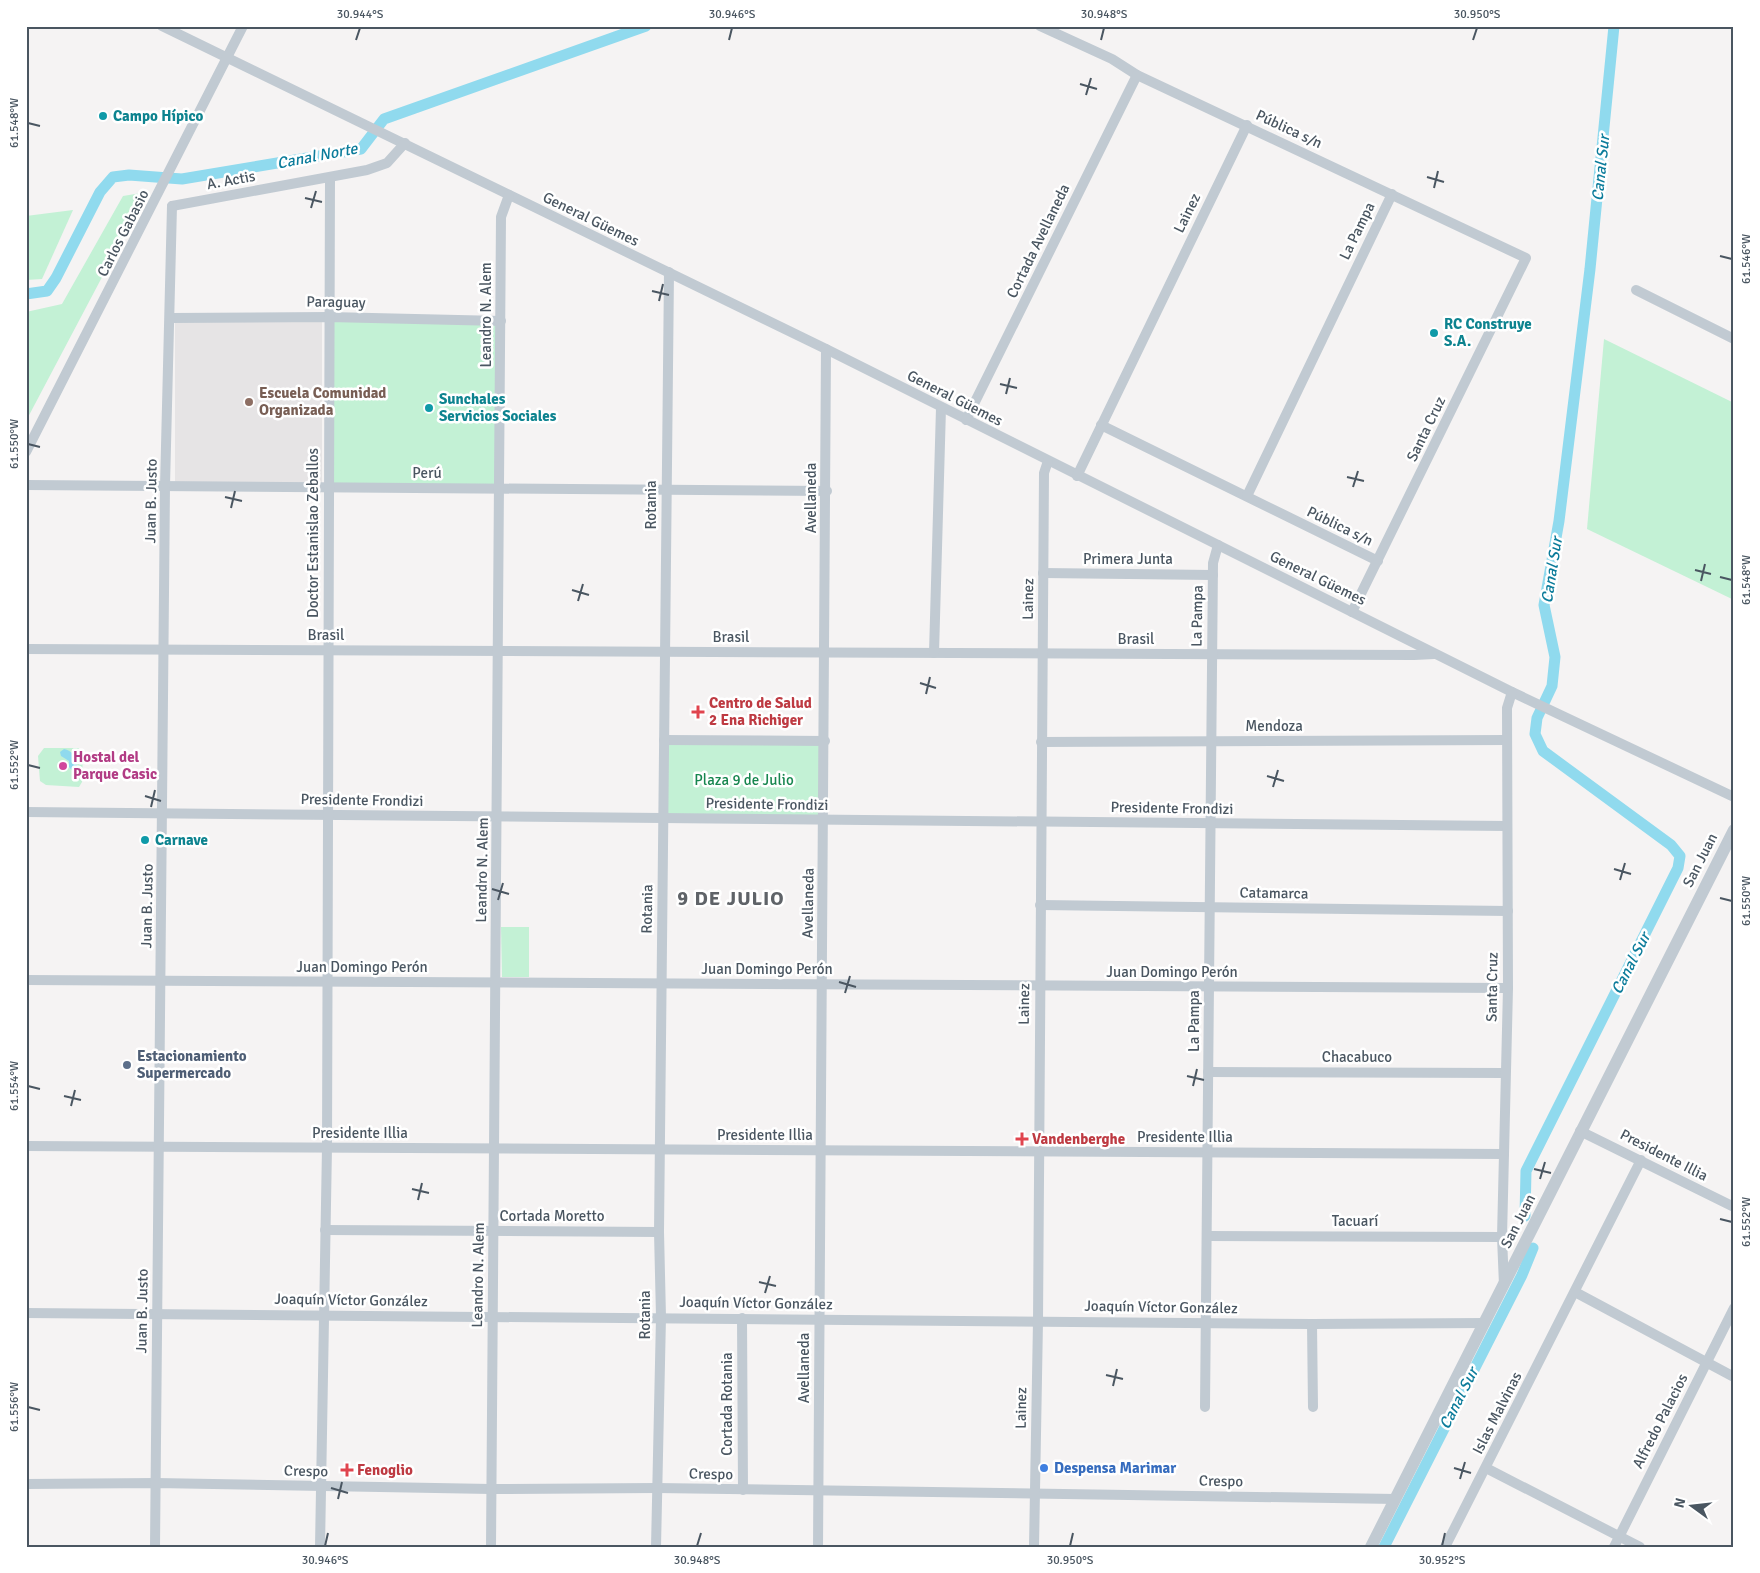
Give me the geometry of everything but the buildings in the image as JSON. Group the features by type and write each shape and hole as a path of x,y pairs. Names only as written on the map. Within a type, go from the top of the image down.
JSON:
{"street":[{"name":"General Güemes","path":"162,26 826,349 1512,692 1734,797"},
{"name":"Carlos Gabasio","path":"26,452 243,26"},
{"name":"Pública s/n","path":"1040,26 1112,59 1137,75 1247,125 1526,258"},
{"name":"Cortada Avellaneda","path":"966,420 1137,75"},
{"name":"Lainez","path":"1077,476 1247,125"},
{"name":"A. Actis","path":"172,206 330,179 367,170 387,163 405,144"},
{"name":"Doctor Estanislao Zeballos","path":"320,1547 326,1314 330,179"},
{"name":"La Pampa","path":"1247,496 1392,194"},
{"name":"Leandro N. Alem","path":"491,1547 501,217 509,195"},
{"path":"158,196 172,206"},
{"name":"Juan B. Justo","path":"154,1547 160,981 164,813 166,486 172,206"},
{"name":"Santa Cruz","path":"1352,612 1526,258"},
{"name":"Rotania","path":"656,1547 661,1317 659,1232 668,272"},
{"path":"1636,290 1734,339"},
{"name":"Paraguay","path":"170,318 329,316 501,320"},
{"name":"Avellaneda","path":"818,1547 827,491 826,349"},
{"path":"934,653 941,408"},
{"name":"Pública s/n","path":"1101,425 1378,560"},
{"name":"Lainez","path":"1034,1547 1038,1321 1037,1152 1044,472 1048,461"},
{"name":"Perú","path":"26,485 827,491"},
{"name":"La Pampa","path":"1205,1407 1210,742 1213,562 1218,545"},
{"name":"Primera Junta","path":"1043,574 1213,575"},
{"name":"Brasil","path":"26,649 1435,654"},
{"name":"Santa Cruz","path":"1504,1284 1502,1237 1508,988 1507,708 1512,692"},
{"path":"664,740 825,741"},
{"name":"Mendoza","path":"1041,742 1507,740"},
{"name":"Presidente Frondizi","path":"26,812 1507,826"},
{"name":"San Juan","path":"1371,1547 1734,830"},
{"name":"Catamarca","path":"1040,905 1508,911"},
{"name":"Juan Domingo Perón","path":"26,980 1508,988"},
{"name":"Chacabuco","path":"1208,1072 1505,1073"},
{"name":"Presidente Illia","path":"1580,1131 1734,1207"},
{"name":"Presidente Illia","path":"26,1146 1504,1154"},
{"name":"Islas Malvinas","path":"1445,1547 1642,1160"},
{"name":"Cortada Moretto","path":"325,1230 659,1232"},
{"name":"Tacuarí","path":"1207,1236 1502,1237"},
{"path":"1576,1292 1734,1377"},
{"name":"Alfredo Palacios","path":"1614,1547 1734,1308"},
{"name":"Joaquín Víctor González","path":"26,1313 326,1314 1312,1324 1485,1323"},
{"name":"Cortada Rotania","path":"742,1318 743,1490"},
{"path":"1312,1324 1314,1406"},
{"path":"1486,1468 1640,1547"},
{"name":"Crespo","path":"26,1484 156,1483 491,1489 657,1488 1396,1498"}],"shaded area":[{"name":"Escuela Comunidad Organizada","path":"175,321 322,322 322,483 175,483"}],"green space":[{"path":"147,192 26,421 26,312 62,304 123,196"},
{"path":"73,210 42,279 26,280 26,216"},
{"path":"329,317 501,321 500,488 329,487"},
{"path":"1604,339 1734,403 1734,600 1587,529"},
{"name":"Plaza 9 de Julio","path":"664,740 825,741 824,820 663,818"},
{"path":"44,748 78,748 83,751 82,782 79,787 46,785 40,781 38,756"},
{"path":"501,927 529,927 529,977 502,977"}],"water":[{"path":"64,749 73,754 76,759 77,769 74,772 69,767 69,761 61,756 60,752"}],"waterway":[{"name":"Canal Norte","path":"26,294 47,291 56,278 100,192 113,177 129,175 182,179 361,149 384,119 646,26"},
{"name":"Canal Sur","path":"1525,1216 1526,1171 1678,868 1680,856 1671,845 1543,751 1535,734 1537,718 1552,686 1555,657 1544,605 1559,521 1590,269 1614,26"},
{"name":"Canal Sur","path":"1384,1547 1522,1275 1533,1248"}],"place":[{"name":"Campo Hípico","path":"103,116"},
{"name":"RC Construye S.A.","path":"1434,333"},
{"name":"Escuela Comunidad Organizada","path":"249,402"},
{"name":"Sunchales Servicios Sociales","path":"429,408"},
{"name":"Centro de Salud 2 Ena Richiger","path":"698,712"},
{"name":"Hostal del Parque Casic","path":"63,766"},
{"name":"Carnave","path":"145,840"},
{"name":"Estacionamiento Supermercado","path":"127,1065"},
{"name":"Vandenberghe","path":"1022,1139"},
{"name":"Despensa Marimar","path":"1044,1468"},
{"name":"Fenoglio","path":"347,1470"}],"district":[{"name":"9 DE JULIO","path":"731,898"}]}
